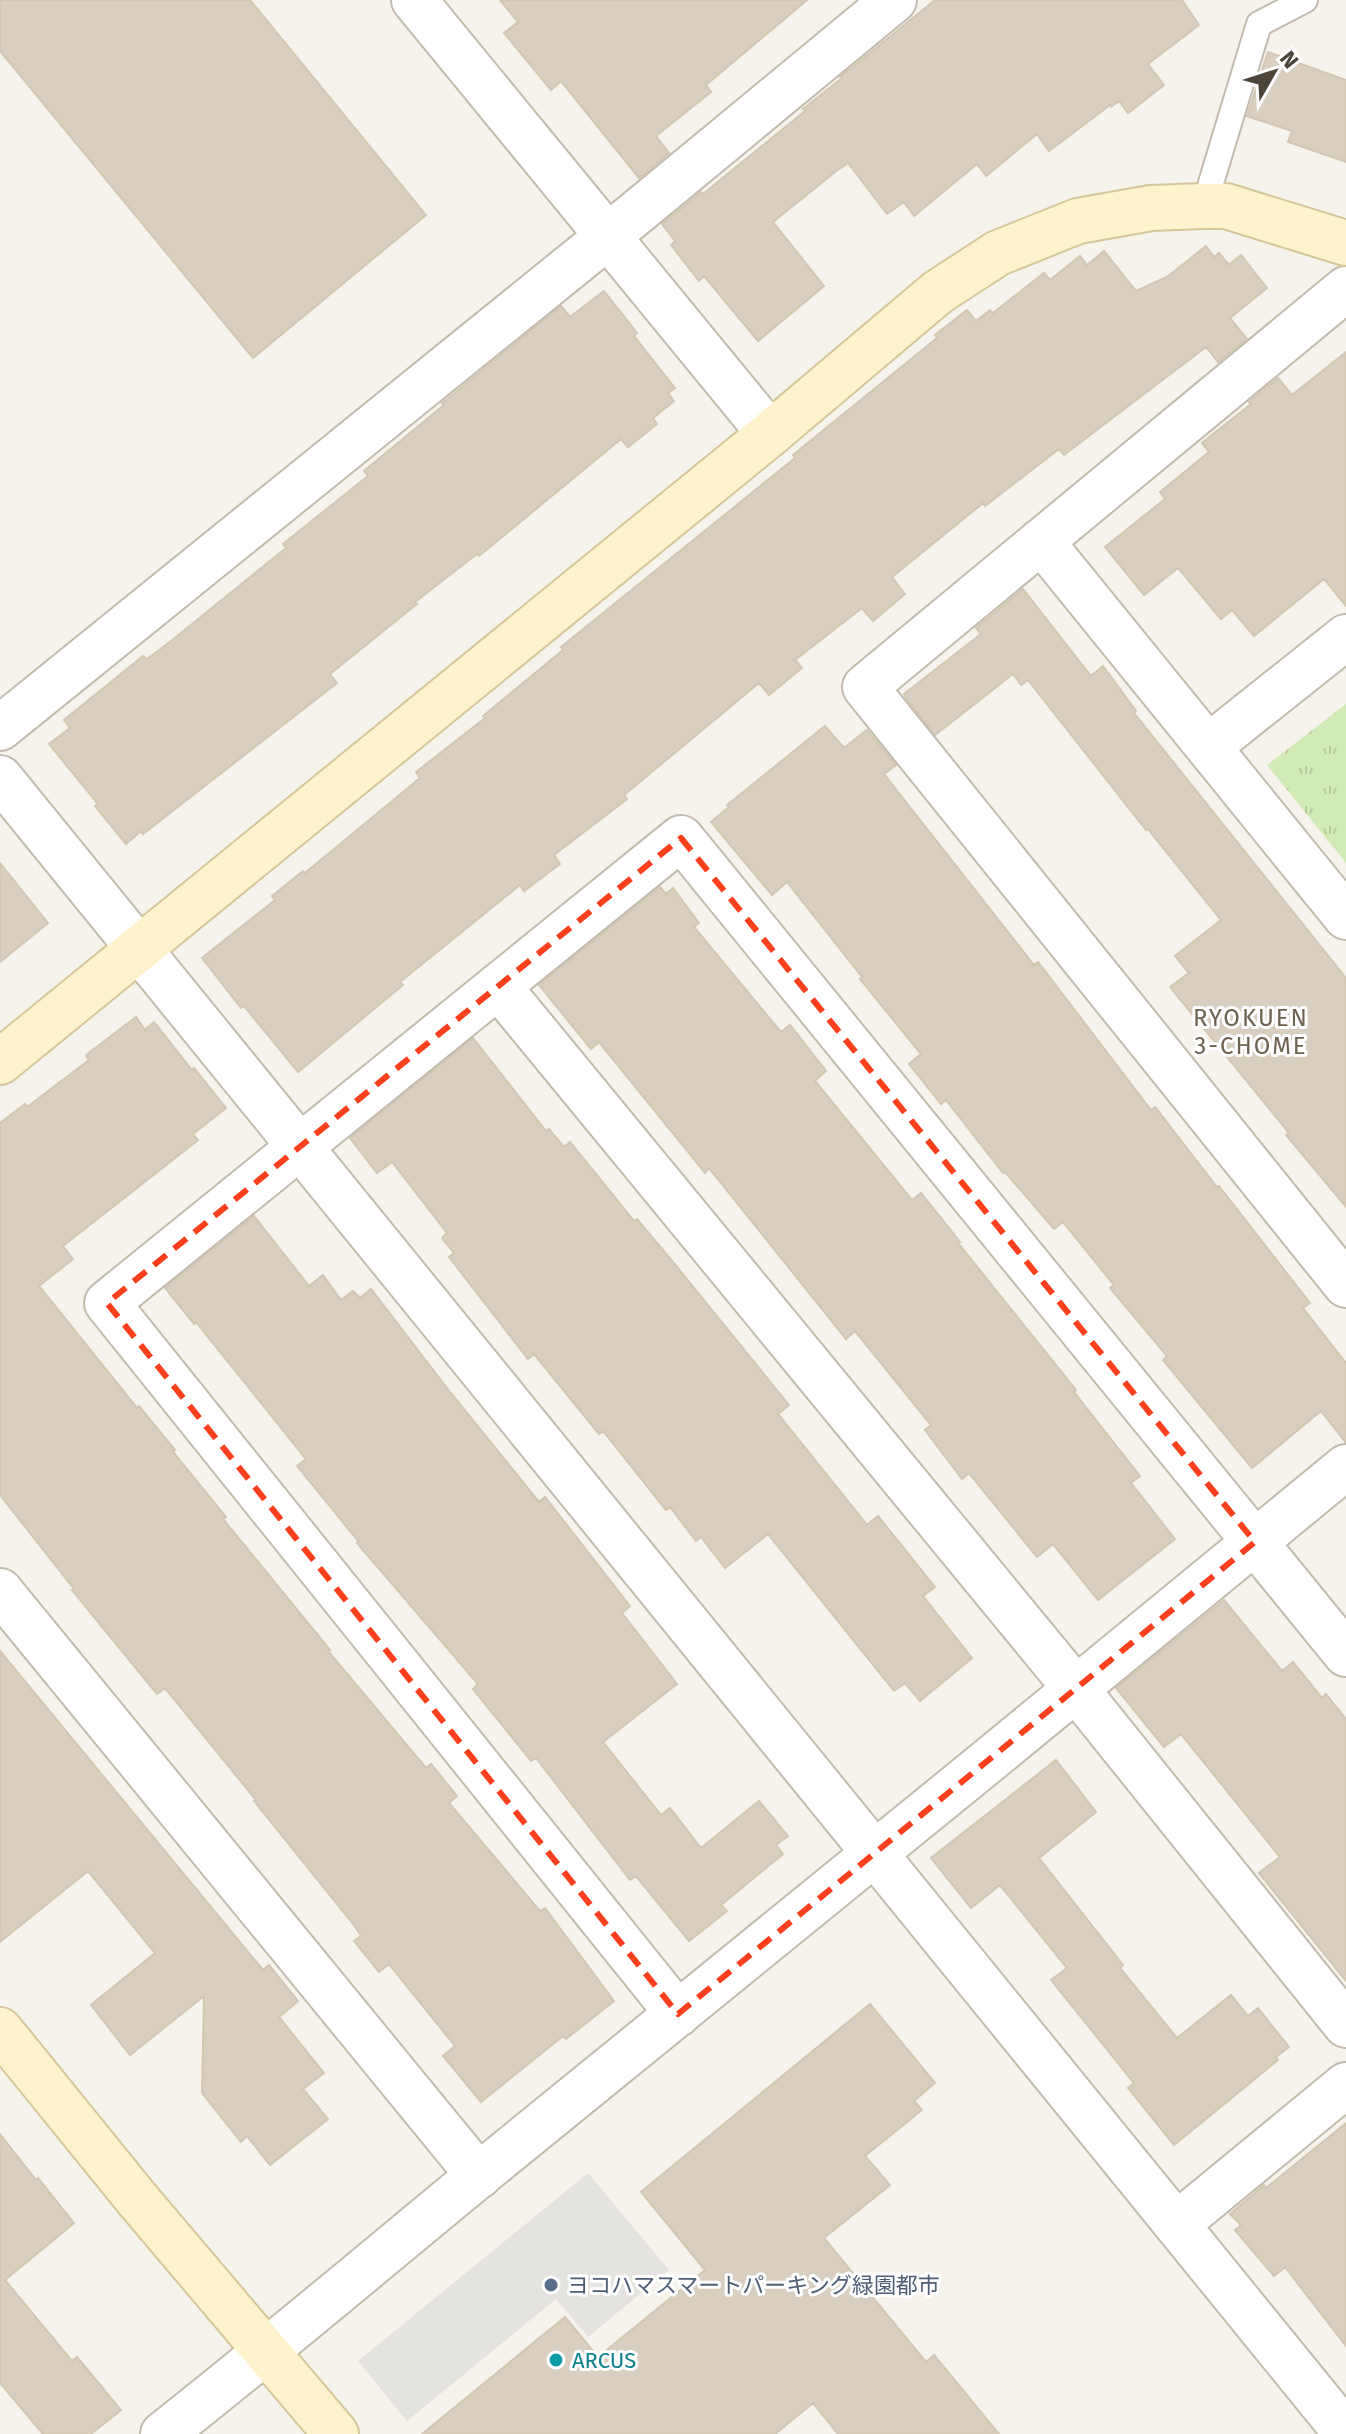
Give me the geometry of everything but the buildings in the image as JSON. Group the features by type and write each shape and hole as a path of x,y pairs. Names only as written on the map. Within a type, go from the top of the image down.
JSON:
{"street":[{"path":"414,0 770,434"},
{"path":"0,728 607,237 894,0"},
{"path":"0,1062 770,434 938,292 998,253 1078,221 1151,208 1204,206 1226,206 1346,243"},
{"path":"1346,289 865,687 1346,1285"},
{"path":"1041,541 1346,917"},
{"path":"1208,747 1346,637"},
{"path":"0,778 1346,2433"},
{"path":"678,2014 107,1303 681,838 1346,1654"},
{"path":"498,986 1076,1689 1346,2025"},
{"path":"163,2434 268,2352 1346,1467"},
{"path":"0,1591 479,2176"},
{"path":"0,2030 137,2199 336,2434"},
{"path":"1177,2224 1346,2085"}],"lane":[{"path":"1204,206 1259,24 1305,0"}],"highlighted area":[{"path":"681,838 1255,1542 678,2014 107,1303"}],"green space":[{"path":"1346,704 1346,863 1267,765"}],"shaded area":[{"name":"ヨコハマスマートパーキング緑園都市","path":"588,2173 669,2270 588,2337 556,2299 407,2421 358,2361"}],"place":[{"name":"ヨコハマスマートパーキング緑園都市","path":"551,2285"},
{"name":"ARCUS","path":"556,2360"}],"district":[{"name":"RYOKUEN 3-CHOME","path":"1251,1032"}]}
